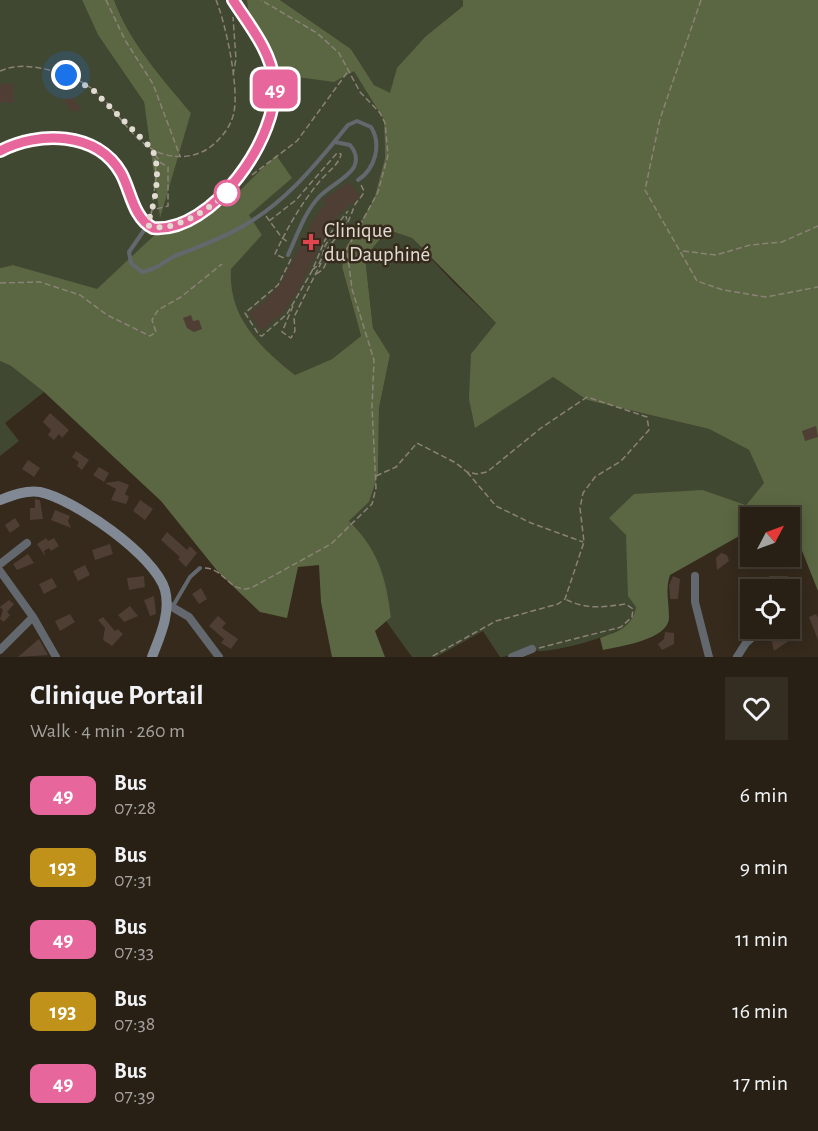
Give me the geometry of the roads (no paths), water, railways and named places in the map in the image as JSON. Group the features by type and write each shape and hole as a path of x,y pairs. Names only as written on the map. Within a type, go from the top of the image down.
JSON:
{"main road":[{"path":"0,151 19,142 42,138 75,140 93,147 116,165 139,216 147,225 157,228 169,227 208,209 222,198 242,172 270,119 275,91 271,64 233,4"},
{"path":"0,500 14,494 39,492 67,502 142,554 162,583 170,605 152,657"}],"street":[{"path":"0,564 27,543"},
{"path":"0,572 33,617 56,657"},
{"path":"695,576 695,602 709,657"},
{"path":"170,605 189,617 219,657"},
{"path":"0,651 33,617"},
{"path":"737,657 751,639"},
{"path":"512,657 532,649"}],"lane":[{"path":"147,225 129,252 131,263 142,272 155,269 172,257 236,231 264,213 308,174 348,125 357,121 367,124 373,131 376,147 374,161 366,175 358,180"},
{"path":"288,255 318,198 356,164 355,153 350,145 335,142"},
{"path":"170,605 190,577 200,568"}],"place":[{"name":"Clinique du Dauphiné","path":"311,242"}]}
